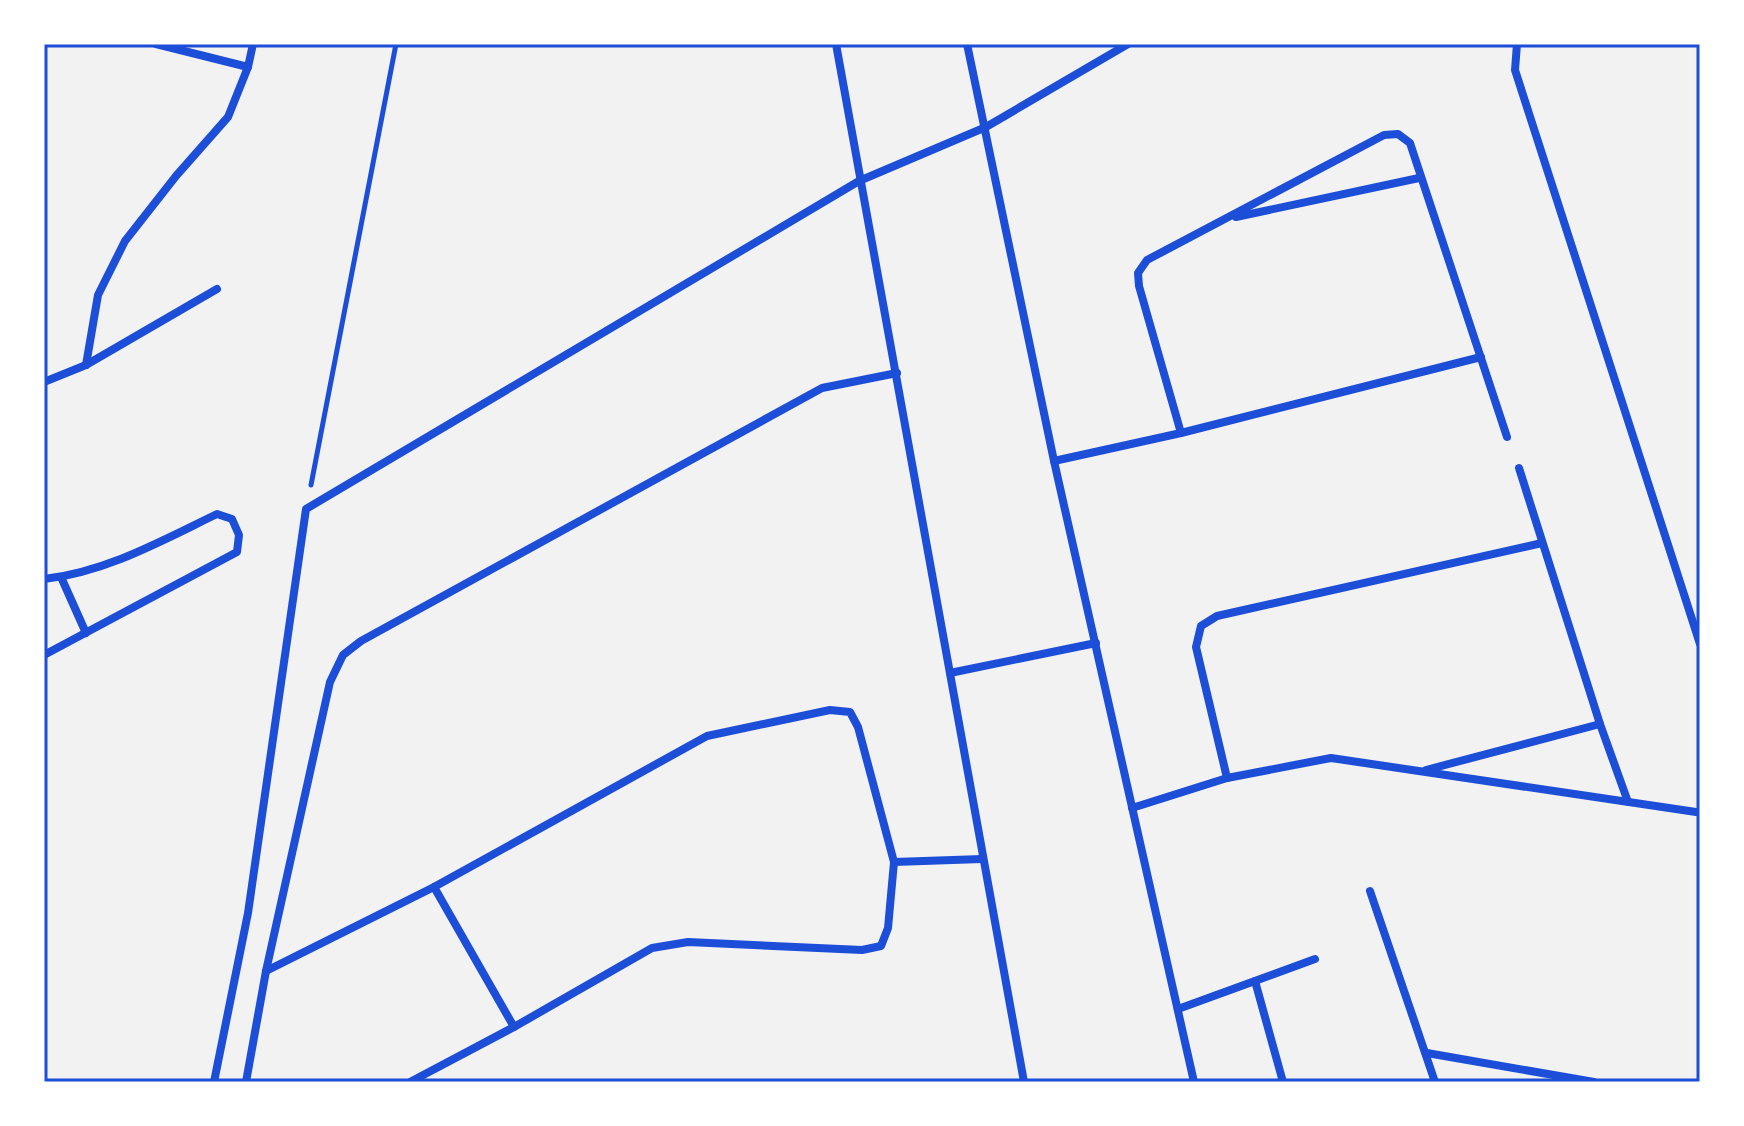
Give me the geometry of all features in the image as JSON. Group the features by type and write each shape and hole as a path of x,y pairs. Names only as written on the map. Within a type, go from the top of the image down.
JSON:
{"street":[{"path":"156,44 248,67"},
{"path":"86,365 98,295 125,241 228,117 248,67 253,44"},
{"path":"836,44 1024,1082"},
{"path":"967,44 1054,461 1194,1082"},
{"path":"214,1082 248,913 306,509 859,181 986,127 1128,44"},
{"path":"1517,44 1515,70 1700,644"},
{"path":"1181,433 1139,286 1138,273 1147,260 1384,135 1398,134 1410,143 1419,178 1507,437"},
{"path":"1224,219 1419,178"},
{"path":"44,382 86,365 217,289"},
{"path":"1054,461 1181,433 1481,357"},
{"path":"246,1082 266,971 330,682 343,655 361,641 822,388 897,373"},
{"path":"1519,468 1600,724 1628,802"},
{"path":"44,579 124,559 217,514 232,519 239,535 237,552 44,655"},
{"path":"1227,778 1196,647 1201,626 1217,616 1542,543"},
{"path":"61,577 86,633"},
{"path":"950,673 1096,643"},
{"path":"266,971 434,887 707,736 830,710 850,712 858,727 894,862 888,928 881,946 862,950 688,942 652,948 410,1082"},
{"path":"1421,771 1600,724"},
{"path":"1132,808 1227,778 1331,758 1696,812"},
{"path":"894,862 982,859"},
{"path":"434,887 514,1027"},
{"path":"1370,891 1435,1082"},
{"path":"1178,1009 1315,959"},
{"path":"1255,981 1283,1082"},
{"path":"1427,1053 1594,1082"}],"path":[{"path":"306,509 396,44"}]}
